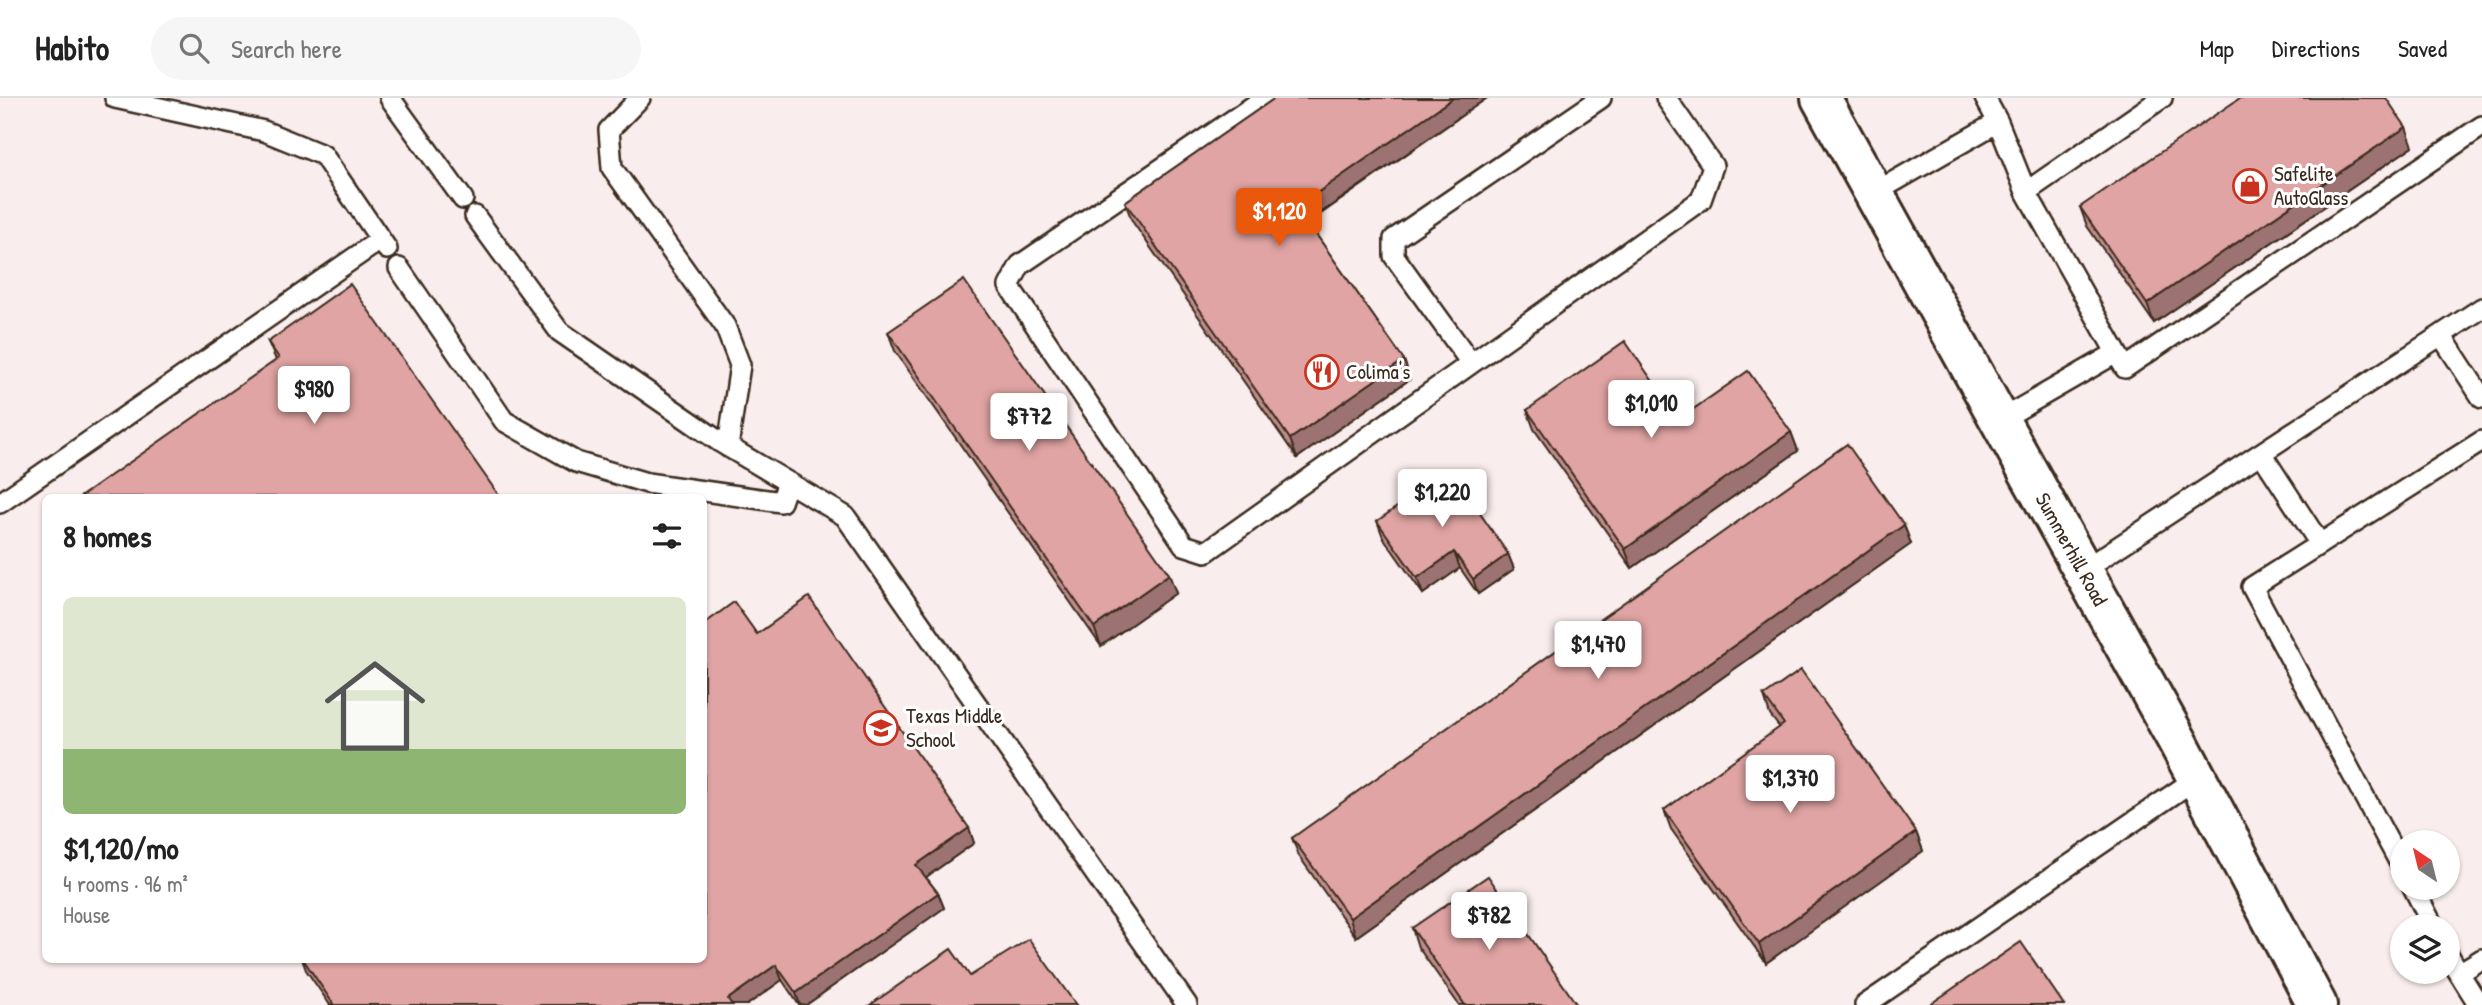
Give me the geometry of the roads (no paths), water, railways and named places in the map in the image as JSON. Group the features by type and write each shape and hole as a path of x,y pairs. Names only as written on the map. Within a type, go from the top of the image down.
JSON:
{"main road":[{"name":"Summerhill Road","path":"1821,98 2197,778 2317,1005"}],"lane":[{"path":"0,503 384,244 323,155 264,131 116,98"},
{"path":"390,98 463,199"},
{"path":"640,98 609,130 612,168 725,326 740,365 729,447"},
{"path":"1265,98 1020,265 1009,286 1184,545 1206,552 1701,200 1713,166 1667,98"},
{"path":"1471,363 1394,256 1394,239 1601,98"},
{"path":"1985,98 1998,122 2026,192 2125,368 2482,127"},
{"path":"2026,192 2162,98"},
{"path":"1874,193 1998,122"},
{"path":"475,215 559,331 729,447 845,516 1188,1005"},
{"path":"399,268 504,421 576,462 647,484 781,502 788,482"},
{"path":"2083,570 2482,308"},
{"path":"2441,335 2482,398"},
{"path":"2000,420 2116,353"},
{"path":"2390,845 2252,587 2482,441"},
{"path":"2261,453 2320,544"},
{"path":"1865,1005 2197,778"},
{"path":"2460,972 2482,959"},
{"path":"2460,975 2479,1005"}],"place":[{"name":"Safelite AutoGlass","path":"2250,186"},
{"name":"Colima's","path":"1322,372"},
{"name":"Texas Middle School","path":"881,728"}]}
